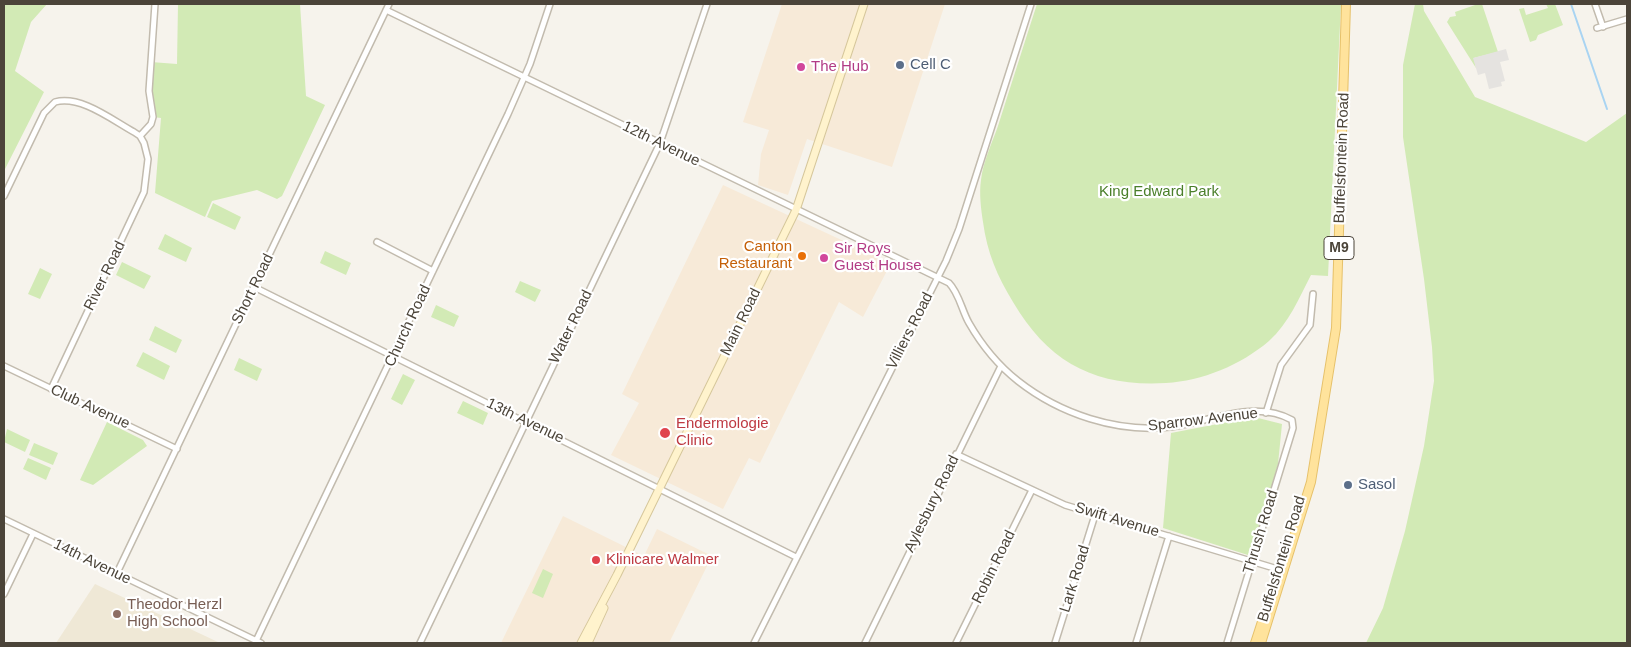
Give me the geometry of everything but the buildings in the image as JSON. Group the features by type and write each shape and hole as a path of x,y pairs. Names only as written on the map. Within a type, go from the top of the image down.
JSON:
{"main road":[{"name":"Main Road","path":"582,643 796,210 864,4"},
{"name":"Buffelsfontein Road","path":"1255,643 1311,482 1336,328 1346,4"},
{"name":"Buffelsfontein Road","path":"1346,49 1350,38 1351,4"},
{"name":"Buffelsfontein Road","path":"1261,643 1281,570"},
{"name":"Main Road","path":"588,643 617,575"}],"street":[{"path":"4,196 44,113 56,102 71,100 84,105 140,136 151,124 153,117 149,91 155,4"},
{"name":"Short Road","path":"116,574 389,4"},
{"name":"Church Road","path":"258,642 524,77 550,4"},
{"name":"Water Road","path":"420,643 660,143 707,4"},
{"name":"Villiers Road","path":"754,643 937,277 959,229 1031,4"},
{"path":"1595,4 1600,28 1627,19"},
{"name":"12th Avenue","path":"386,10 937,277"},
{"name":"River Road","path":"51,389 139,204 147,179 148,159 140,136"},
{"path":"377,242 433,271"},
{"name":"Sparrow Avenue","path":"937,277 951,285 969,323 1001,366 1018,381 1056,405 1081,416 1113,424 1142,428 1169,427 1235,413 1254,411 1292,420"},
{"name":"13th Avenue","path":"254,287 796,557"},
{"path":"1266,413 1282,365 1310,325 1313,294"},
{"name":"Club Avenue","path":"4,366 177,449"},
{"name":"Aylesbury Road","path":"865,643 956,454 1001,366"},
{"name":"Thrush Road","path":"1226,643 1293,428 1292,420"},
{"name":"Swift Avenue","path":"956,454 1032,490 1095,515 1281,570"},
{"name":"Robin Road","path":"956,643 1032,490"},
{"name":"Lark Road","path":"1055,643 1095,515"},
{"name":"14th Avenue","path":"4,519 258,642"},
{"path":"4,594 33,534"},
{"path":"1136,643 1169,536"}],"shaded area":[{"path":"782,4 945,4 892,167 807,139 788,195 758,185 761,154 769,130 743,122"},
{"path":"1506,49 1509,60 1500,62 1505,81 1501,82 1502,86 1489,89 1485,73 1478,75 1473,58"},
{"path":"723,185 891,263 863,317 839,302 760,463 749,458 723,509 611,455 639,403 622,394"},
{"path":"563,516 644,556 657,529 712,556 669,643 501,643"},
{"name":"Theodor Herzl High School","path":"95,584 220,643 56,643"}],"green space":[{"path":"4,4 47,4 31,22 15,71 44,92 4,171"},
{"path":"178,4 300,4 306,96 325,105 282,196 277,199 257,190 212,201 205,217 155,193 161,118 153,117 149,95 151,62 177,64"},
{"name":"King Edward Park","path":"1037,4 1341,4 1328,276 1311,275 1293,310 1282,326 1258,350 1220,370 1180,382 1141,383 1117,381 1076,367 1059,355 1042,341 1013,302 1002,283 987,244 980,185 986,159"},
{"path":"1415,4 1423,4 1424,11 1475,97 1586,142 1627,113 1627,643 1366,643 1383,608 1405,531 1424,446 1434,381 1424,279 1403,137 1403,65"},
{"path":"1482,4 1498,52 1474,58 1476,68 1447,22 1450,17 1456,16 1455,12"},
{"path":"1546,4 1555,4 1563,25 1538,35 1536,40 1530,42 1519,9 1524,8 1526,15 1548,8"},
{"path":"213,203 241,217 235,230 207,217"},
{"path":"165,234 192,248 186,262 158,249"},
{"path":"325,251 351,263 346,275 320,263"},
{"path":"122,262 151,276 144,289 116,275"},
{"path":"40,268 52,274 40,299 28,294"},
{"path":"520,281 541,290 535,302 515,292"},
{"path":"436,305 459,316 454,327 431,317"},
{"path":"155,326 182,340 176,353 149,340"},
{"path":"143,352 170,366 164,380 136,366"},
{"path":"239,358 262,369 257,381 234,370"},
{"path":"403,374 415,380 402,405 391,399"},
{"path":"463,401 488,413 483,425 457,413"},
{"path":"1254,417 1282,424 1278,464 1251,556 1163,528 1171,433"},
{"path":"107,422 143,440 147,446 93,485 80,480"},
{"path":"7,429 30,440 25,452 4,442"},
{"path":"34,443 58,453 53,465 29,455"},
{"path":"28,458 51,468 46,480 23,469"},
{"path":"543,569 553,574 543,598 532,593"}],"waterway":[{"path":"1571,4 1607,109"}],"place":[{"name":"Cell C","path":"900,65"},
{"name":"The Hub","path":"801,67"},
{"name":"Canton Restaurant","path":"802,256"},
{"name":"Sir Roys Guest House","path":"824,258"},
{"name":"Endermologie Clinic","path":"665,433"},
{"name":"Sasol","path":"1348,485"},
{"name":"Klinicare Walmer","path":"596,560"},
{"name":"Theodor Herzl High School","path":"117,614"}]}
